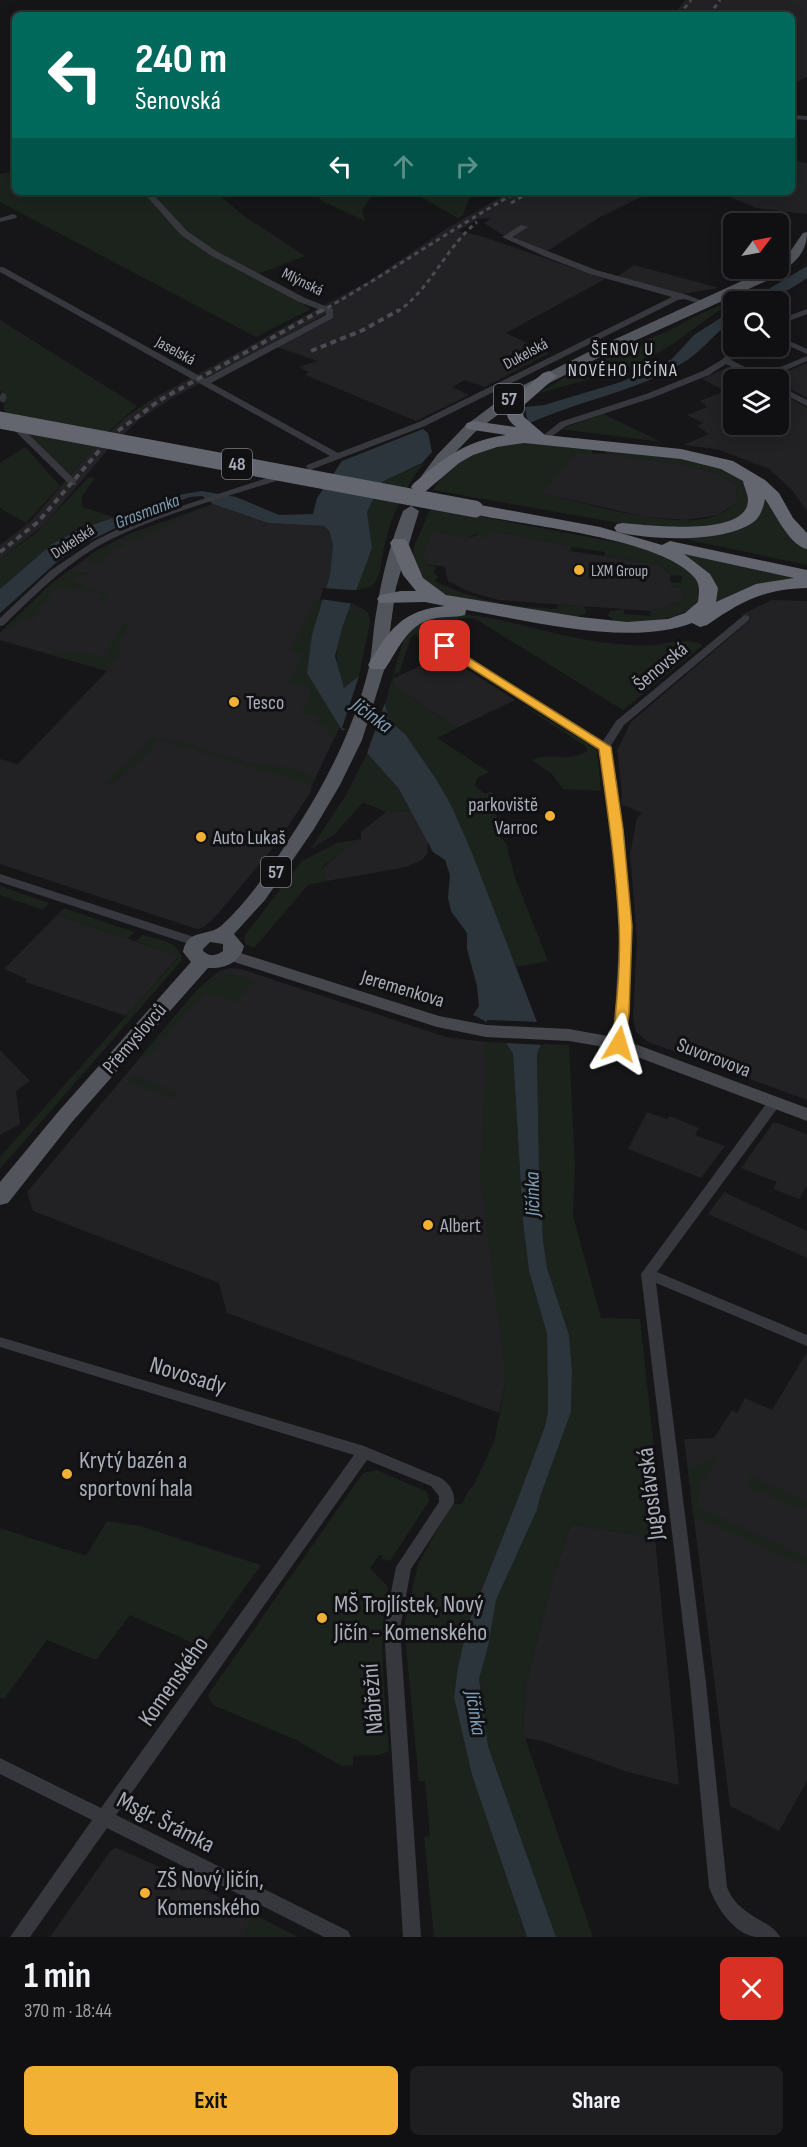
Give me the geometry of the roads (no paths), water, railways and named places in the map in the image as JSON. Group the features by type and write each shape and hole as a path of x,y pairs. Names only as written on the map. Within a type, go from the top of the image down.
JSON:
{"highway":[{"path":"535,437 516,419 514,407 549,376"},
{"name":"48","path":"4,419 807,568"},
{"path":"471,428 491,436 535,437 706,458 727,465 750,478 773,497 786,520 807,544"},
{"path":"420,487 453,459 467,451 494,442 535,437"},
{"path":"589,527 674,533 704,532 730,527 747,518 758,502 758,492 750,478"},
{"path":"386,599 404,604 469,608 593,625 633,628 678,621 695,614 708,604 710,586 704,576 691,564 661,550 589,527"},
{"name":"48","path":"589,527 807,575"},
{"path":"399,543 417,585 435,596 469,608 612,634 646,635 688,626 751,590 779,584 807,584"},
{"path":"378,665 397,631 411,620 469,608"}],"main road":[{"name":"57","path":"420,487 442,458 471,428 515,395 549,376 777,271 798,253 807,236"},
{"name":"57","path":"221,936 280,867 323,803 354,741 369,700 378,665 386,599 399,543 411,511"},
{"path":"209,936 221,936 233,944 234,950 231,955 218,961 200,951 209,936"},
{"name":"Přemyslovců","path":"0,1197 200,951"},
{"name":"Přemyslovců","path":"0,1178 65,1117"}],"street":[{"name":"Mlýnská","path":"150,195 184,233 213,254 302,300 330,311 330,316 204,383"},
{"path":"0,220 13,216"},
{"path":"524,227 506,237 609,278 703,306"},
{"name":"Jaselská","path":"0,269 338,457"},
{"name":"Dukelská","path":"310,467 433,419 673,298 684,297 703,306"},
{"path":"789,318 807,311"},
{"path":"789,343 807,352"},
{"path":"535,437 563,424 649,396 706,373 729,357"},
{"path":"783,369 807,358"},
{"path":"726,361 744,369"},
{"path":"789,393 807,403"},
{"path":"4,419 73,483"},
{"name":"Dukelská","path":"0,623 53,573 97,543 133,525 279,477"},
{"name":"Šenovská","path":"605,747 620,723 746,618"},
{"path":"425,634 605,747 617,829 626,926 619,1044"},
{"path":"0,878 200,951"},
{"name":"Jeremenkova","path":"231,955 437,1021 486,1031 569,1035"},
{"name":"Suvorovova","path":"569,1035 619,1044 807,1115"},
{"path":"774,1102 648,1274 807,1341"},
{"name":"Jugoslávská","path":"648,1274 696,1672 718,1887 722,1900 734,1916 771,1937"},
{"name":"Novosady","path":"0,1342 364,1452"},
{"name":"Komenského","path":"19,1937 364,1452"},
{"name":"Nábřežní","path":"364,1452 436,1482 447,1494 443,1508 405,1567 392,1628 412,1937"},
{"name":"Msgr. Šrámka","path":"0,1766 342,1937"}],"water":[{"path":"807,266 807,278 793,287 784,291 765,291 789,279"},
{"path":"723,316 723,328 691,357 666,372 528,424 525,407 544,405 621,382 672,359 694,335"},
{"path":"423,429 428,433 432,452 422,463 382,482 367,512 372,548 342,628 335,656 344,688 359,676 385,704 389,720 406,735 450,803 472,853 537,1022 541,1044 537,1054 543,1240 547,1268 569,1335 572,1372 571,1412 537,1510 496,1600 488,1647 479,1679 488,1746 556,1937 527,1937 472,1775 454,1697 468,1624 517,1501 545,1426 548,1411 547,1334 529,1271 523,1222 513,1054 496,1030 473,1015 479,1006 477,986 467,949 467,933 451,911 448,898 450,875 445,860 433,852 399,789 367,753 363,753 346,730 342,730 307,673 312,635 330,575 333,545 329,531 324,526 268,523 213,504 202,496 190,497 148,512 87,542 58,561 0,613 0,589 52,544 78,530 183,494 202,491 236,497 279,515 313,514 317,498 342,461"}],"tunnel":[{"path":"0,396 2,397 0,401"}],"railway":[{"path":"681,12 691,0"},
{"path":"711,12 720,0"},
{"path":"320,312 512,195"},
{"path":"511,203 525,195"},
{"path":"397,312 419,292 456,244 477,222"},
{"path":"118,431 160,400 322,310"},
{"path":"311,351 363,330 399,310"},
{"path":"0,552 38,522 105,444"}],"place":[{"name":"LXM Group","path":"579,570"},
{"name":"Tesco","path":"234,702"},
{"name":"parkoviště Varroc","path":"550,816"},
{"name":"Auto Lukaš","path":"201,837"},
{"name":"Albert","path":"428,1225"},
{"name":"Krytý bazén a sportovní hala","path":"67,1474"},
{"name":"MŠ Trojlístek, Nový Jičín - Komenského","path":"322,1618"},
{"name":"ZŠ Nový Jičín, Komenského","path":"145,1893"}],"district":[{"name":"ŠENOV U NOVÉHO JIČÍNA","path":"623,359"}],"water label":[{"name":"Grasmanka","path":"147,511"},
{"name":"Jičínka","path":"372,715"},
{"name":"Jičínka","path":"532,1194"},
{"name":"Jičínka","path":"476,1713"}]}
